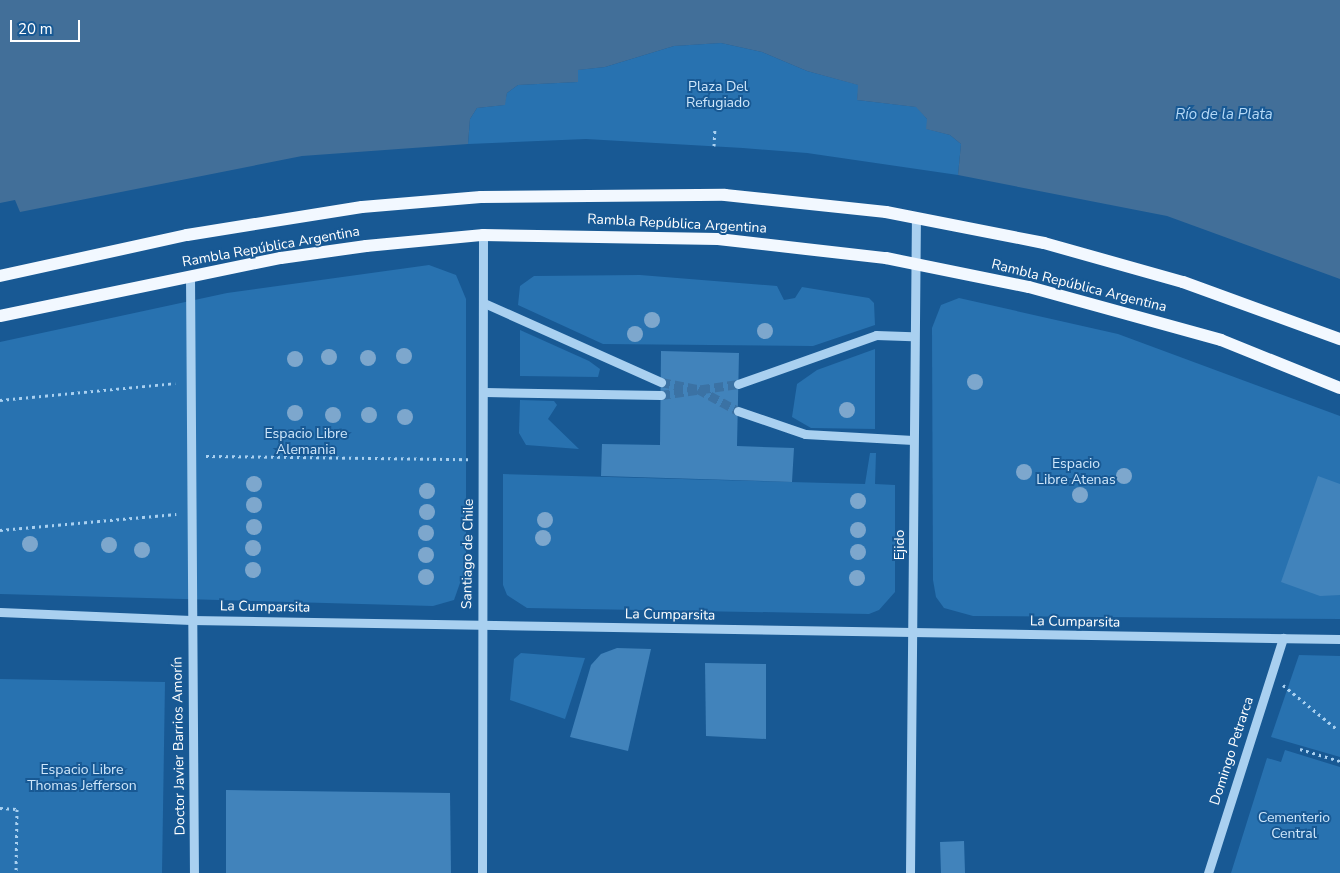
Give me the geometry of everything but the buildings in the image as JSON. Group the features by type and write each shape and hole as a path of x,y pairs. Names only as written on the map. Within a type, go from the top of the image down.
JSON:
{"main road":[{"name":"Rambla República Argentina","path":"0,276 278,218 481,197 724,195 916,217 1124,264 1340,339"},
{"name":"Rambla República Argentina","path":"0,316 190,276 366,246 482,235 718,240 913,263 1140,316 1221,340 1340,388"}],"street":[{"name":"Ejido","path":"910,873 914,634 912,336 916,217"},
{"name":"Santiago de Chile","path":"482,235 484,303 481,624 482,873"},
{"name":"Doctor Javier Barrios Amorín","path":"190,276 194,873"},
{"path":"484,303 661,382"},
{"path":"738,384 876,336 912,336"},
{"path":"484,392 661,395"},
{"path":"738,411 805,434 913,440"},
{"name":"La Cumparsita","path":"0,612 191,620 481,624 914,634 1340,639"},
{"name":"Domingo Petrarca","path":"1208,873 1283,638"}],"path":[{"path":"714,146 715,128"},
{"path":"0,400 190,382"},
{"path":"191,456 484,459"},
{"path":"0,530 191,513"},
{"path":"1271,675 1338,730"},
{"path":"1300,749 1340,761"},
{"path":"0,808 17,809 16,873"}],"green space":[{"name":"Plaza Del Refugiado","path":"721,43 762,52 807,71 859,85 857,100 917,107 927,119 927,129 950,135 961,144 958,175 807,153 743,148 586,139 468,144 470,119 477,108 504,105 507,93 518,85 578,82 577,70 605,67 674,46"},
{"name":"Espacio Libre Alemania","path":"429,265 456,275 466,299 466,566 454,600 433,606 0,594 0,342 227,293"},
{"path":"640,275 777,286 784,300 795,298 802,287 869,298 874,303 875,325 813,346 603,344 518,305 520,286 534,276"},
{"name":"Espacio Libre Atenas","path":"959,298 1118,334 1340,416 1340,619 973,616 944,608 936,597 933,580 932,328 941,305"},
{"path":"520,330 589,361 600,369 598,377 520,376"},
{"path":"875,349 875,429 811,428 792,417 797,384 817,370"},
{"path":"520,400 554,401 557,405 548,419 579,449 526,445 519,433"},
{"path":"870,453 876,453 875,484 895,485 895,592 879,610 869,614 527,608 507,595 503,585 503,474 865,484"},
{"path":"521,653 585,658 565,719 510,700 514,659"},
{"path":"1299,655 1340,656 1340,757 1271,737"},
{"name":"Espacio Libre Thomas Jefferson","path":"0,679 165,682 162,873 0,873"},
{"name":"Cementerio Central","path":"1285,750 1340,767 1340,873 1231,873 1267,758 1281,762"}],"water":[{"name":"Río de la Plata","path":"0,0 1340,0 1340,279 1167,216 958,175 961,144 950,135 926,129 927,119 916,107 857,100 858,85 807,71 762,52 721,43 674,46 605,67 578,70 578,82 518,85 507,93 505,105 477,108 470,119 468,144 302,156 20,212 15,200 0,203"}],"tunnel":[{"path":"661,382 698,389 738,411"},
{"path":"661,395 738,384"}]}
